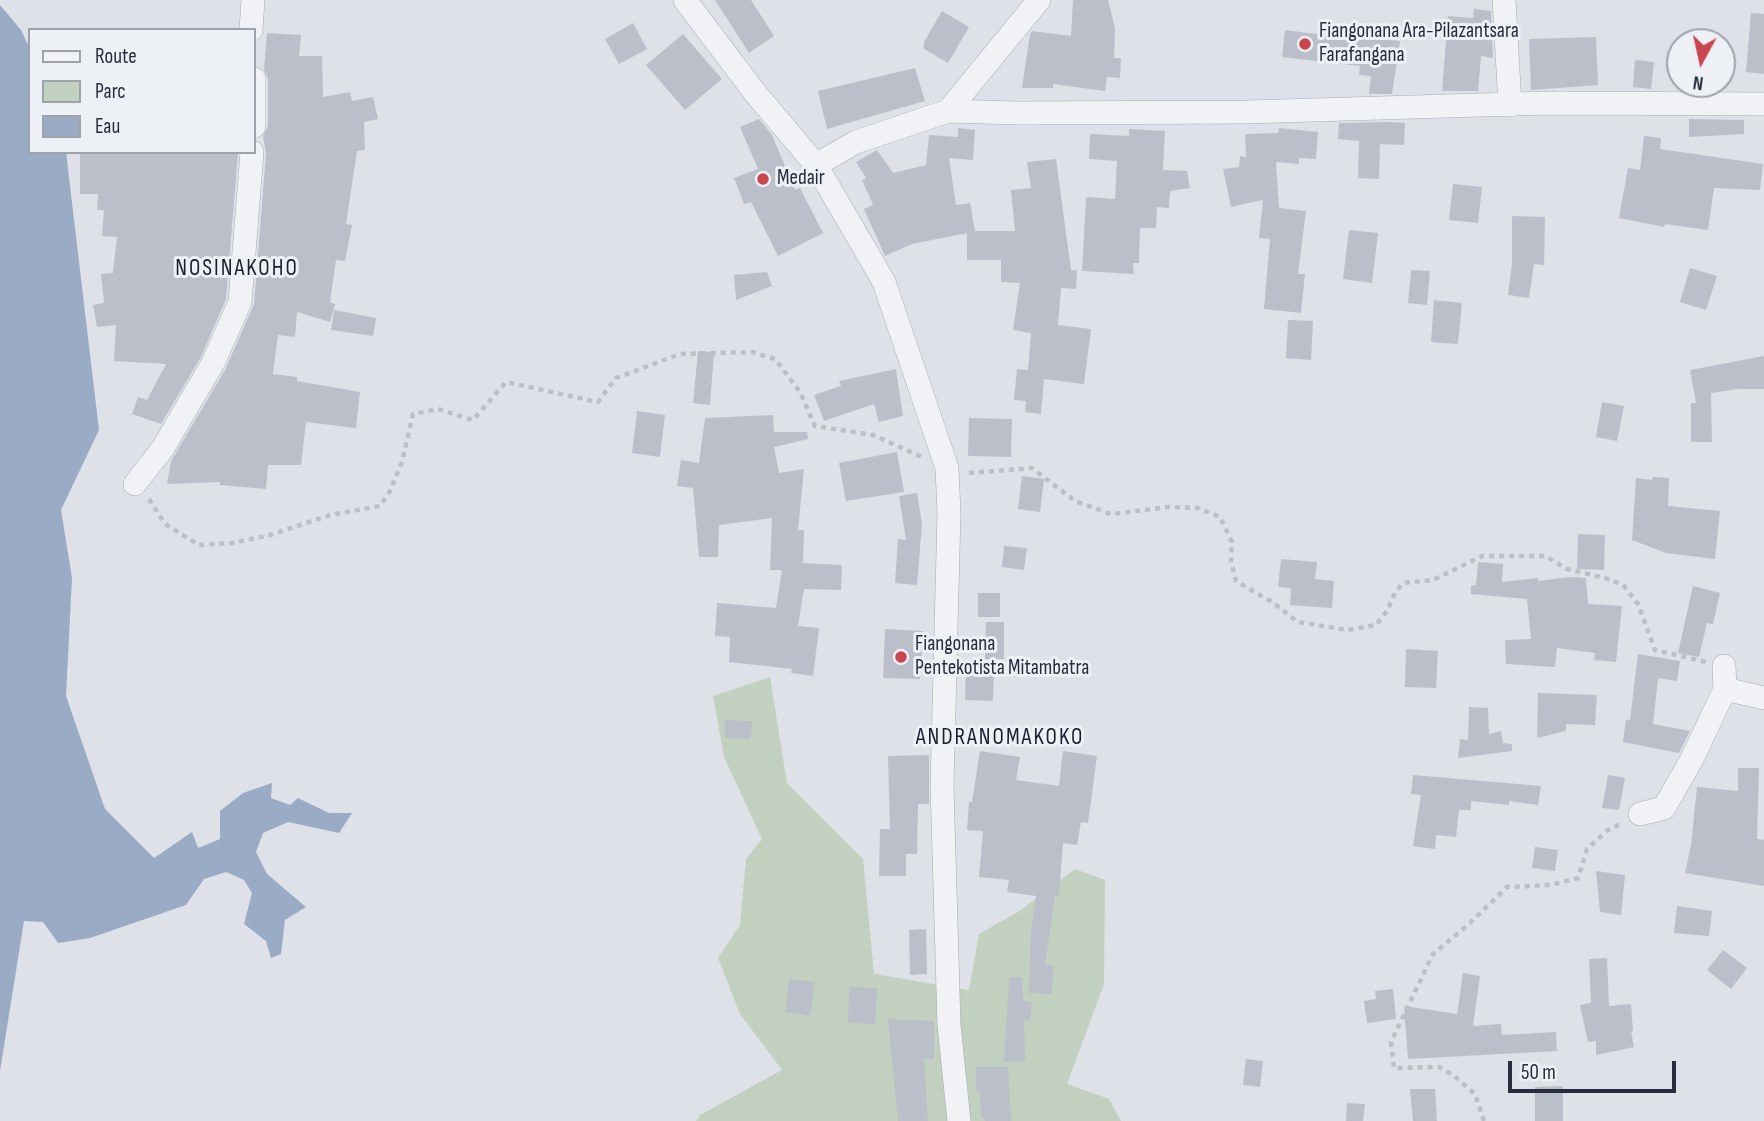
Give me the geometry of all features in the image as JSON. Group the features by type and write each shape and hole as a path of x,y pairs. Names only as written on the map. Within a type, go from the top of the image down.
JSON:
{"street":[{"path":"251,28 253,0"},
{"path":"685,0 756,94 816,165 884,282 947,468 949,513 942,786 949,1025 959,1121"},
{"path":"948,111 1039,0"},
{"path":"1504,0 1510,105"},
{"path":"816,165 856,142 948,111 1247,112 1510,105 1764,104"},
{"path":"135,484 163,448 213,363 240,302 252,154"},
{"path":"1640,814 1664,808 1692,759 1724,677 1748,696 1764,698"}],"path":[{"path":"135,484 153,502 165,524 199,545 232,543 270,535 330,515 380,506 390,491 402,462 413,414 438,409 473,420 506,382 598,402 615,378 680,354 752,352 775,359 800,392 815,426 873,435 966,474 1032,468 1075,501 1111,514 1169,507 1198,508 1220,517 1232,542 1231,561 1236,581 1272,602 1298,622 1347,630 1376,625 1403,583 1433,580 1482,555 1545,556 1567,569 1623,585 1638,604 1655,650 1724,677"},
{"path":"1484,1121 1475,1094 1453,1075 1439,1067 1394,1068 1391,1042 1433,954 1507,887 1550,885 1578,878 1587,849 1608,830 1640,814"}],"green space":[{"path":"770,677 787,783 863,859 874,974 969,990 979,934 1018,912 1075,869 1105,880 1104,984 1067,1084 1109,1099 1121,1121 696,1121 700,1115 782,1070 740,1014 718,958 740,925 746,859 762,839 724,757 713,696"}],"water":[{"path":"0,5 21,30 28,45 28,154 66,154 99,430 61,510 72,578 66,696 105,809 154,858 192,832 198,848 220,839 220,811 243,793 272,783 271,798 290,805 298,798 329,813 352,813 339,833 288,822 263,833 256,852 267,874 306,907 285,920 281,954 271,958 266,941 244,924 252,893 244,880 226,872 204,879 186,905 90,938 58,943 43,922 24,921 0,1071"}],"building":[{"path":"715,0 751,0 774,36 749,53"},
{"path":"1073,0 1108,0 1115,28 1114,58 1121,58 1120,78 1107,77 1105,91 1053,84 1053,88 1022,88 1030,34 1032,31 1071,36"},
{"path":"1474,9 1491,11 1493,58 1481,56 1478,91 1442,91 1448,16 1473,18"},
{"path":"942,11 969,27 948,63 924,49 924,42"},
{"path":"1751,13 1764,14 1764,74 1746,72"},
{"path":"633,23 647,49 619,64 605,39"},
{"path":"1285,30 1363,40 1363,37 1400,41 1392,94 1369,94 1371,76 1359,75 1360,66 1282,57"},
{"path":"267,33 301,35 299,56 322,56 323,97 350,92 352,101 373,97 378,119 364,122 365,150 357,151 346,224 352,225 345,261 336,260 330,302 335,304 330,322 297,312 295,337 278,335 273,374 360,392 356,428 306,422 301,465 268,465 266,489 220,485 220,482 167,484 171,461 225,370 254,304 266,153 263,136 268,126 268,79 264,70"},
{"path":"683,34 722,79 685,110 646,65"},
{"path":"1596,37 1598,85 1531,90 1529,39"},
{"path":"1635,60 1654,62 1651,89 1633,87"},
{"path":"915,68 925,101 827,129 818,91"},
{"path":"759,119 772,135 795,190 800,188 823,233 778,256 751,202 744,204 734,178 758,169 740,127"},
{"path":"1689,119 1744,120 1744,134 1689,137"},
{"path":"1339,123 1405,123 1404,145 1380,144 1379,179 1358,178 1359,141 1338,139"},
{"path":"958,128 975,130 973,160 949,158 956,205 970,203 975,231 1015,231 1011,190 1031,188 1027,162 1056,159 1071,270 1077,270 1076,289 1061,288 1058,325 1091,329 1084,384 1044,379 1041,414 1025,412 1026,401 1014,400 1017,369 1028,370 1031,333 1013,330 1020,283 1001,282 1001,260 967,260 967,233 912,244 885,256 864,209 873,205 862,180 866,178 856,162 877,150 893,173 926,165 929,135 958,137"},
{"path":"1279,128 1318,132 1316,159 1299,158 1299,164 1276,162 1279,208 1306,211 1298,274 1305,274 1301,313 1264,309 1270,239 1259,238 1263,200 1231,207 1223,169 1239,167 1240,156 1246,157 1245,134 1278,133"},
{"path":"1129,129 1165,131 1163,170 1187,171 1190,188 1170,191 1169,208 1157,207 1156,228 1140,228 1139,263 1133,263 1134,274 1082,271 1086,197 1115,199 1117,161 1089,159 1090,134 1129,136"},
{"path":"1644,136 1661,138 1660,149 1763,164 1760,190 1714,188 1708,230 1665,224 1664,227 1619,218 1628,168 1640,170"},
{"path":"80,154 238,154 226,299 201,357 161,424 132,414 138,397 147,400 166,364 114,361 116,325 97,327 93,305 104,303 101,274 113,273 117,237 102,236 104,210 97,210 98,194 80,194"},
{"path":"1453,184 1482,187 1478,223 1449,220"},
{"path":"1512,216 1545,217 1544,265 1534,264 1529,298 1508,295 1512,264"},
{"path":"1349,230 1378,233 1372,283 1343,279"},
{"path":"1690,268 1717,276 1706,310 1680,302"},
{"path":"1411,270 1430,271 1427,305 1408,303"},
{"path":"767,272 772,286 736,300 734,275"},
{"path":"1434,300 1462,303 1458,344 1431,342"},
{"path":"334,310 376,318 373,336 331,330"},
{"path":"1288,320 1313,321 1311,360 1286,358"},
{"path":"698,351 714,352 710,405 693,403"},
{"path":"1764,356 1764,389 1711,393 1712,442 1691,442 1691,403 1696,403 1690,370"},
{"path":"896,369 903,416 879,422 874,404 824,421 814,395 841,386 839,381"},
{"path":"1602,402 1624,406 1617,441 1596,437"},
{"path":"637,411 665,415 660,457 632,453"},
{"path":"773,415 774,432 807,432 808,439 774,447 779,473 804,469 798,530 804,530 803,563 842,565 841,590 804,589 798,626 819,628 813,676 791,673 792,669 729,662 730,637 715,636 717,603 776,608 782,570 770,570 772,518 719,525 718,557 699,557 693,488 677,486 681,460 699,463 705,418"},
{"path":"969,418 1012,419 1011,457 968,456"},
{"path":"897,452 904,492 846,501 839,463"},
{"path":"1022,476 1044,479 1040,512 1018,509"},
{"path":"1653,477 1669,478 1668,506 1720,511 1715,559 1666,553 1632,540 1636,478 1652,480"},
{"path":"917,493 922,524 917,585 895,583 898,539 906,540 899,496"},
{"path":"1578,534 1605,535 1604,570 1577,569"},
{"path":"1004,546 1027,548 1024,570 1002,567"},
{"path":"1281,559 1317,562 1315,579 1334,581 1332,608 1290,605 1291,588 1278,587"},
{"path":"1478,562 1503,564 1502,582 1538,578 1538,581 1586,578 1588,604 1622,606 1616,662 1594,660 1595,653 1557,648 1555,667 1506,664 1505,640 1531,639 1527,599 1471,594 1471,586 1476,585"},
{"path":"1693,586 1720,593 1713,624 1707,623 1699,657 1678,653"},
{"path":"978,593 1000,593 1000,617 978,617"},
{"path":"986,622 1004,622 1004,659 985,659"},
{"path":"885,629 923,631 920,679 883,678"},
{"path":"1406,649 1438,651 1436,688 1405,687"},
{"path":"1638,654 1680,661 1677,681 1658,678 1653,724 1690,731 1679,753 1623,742 1626,720 1630,720"},
{"path":"966,669 994,670 993,701 965,700"},
{"path":"1538,693 1597,695 1595,725 1566,724 1566,731 1537,738"},
{"path":"1469,707 1488,708 1489,734 1501,731 1503,743 1512,744 1512,751 1458,758 1460,739 1468,740"},
{"path":"725,720 752,721 751,739 725,738"},
{"path":"980,751 1020,757 1016,780 1059,786 1063,751 1097,756 1088,823 1081,822 1077,845 1063,843 1059,896 1055,895 1045,965 1053,965 1052,994 1029,993 1031,932 1036,896 1007,892 1009,880 979,877 983,831 967,830 969,802 972,802"},
{"path":"929,755 929,804 918,804 917,854 906,854 906,876 879,876 880,829 890,829 888,756"},
{"path":"1738,768 1759,768 1757,839 1764,840 1764,886 1685,873 1697,787 1738,791"},
{"path":"1413,775 1541,786 1538,805 1509,801 1509,805 1471,801 1471,810 1459,810 1456,837 1436,835 1435,849 1413,846 1421,795 1411,794"},
{"path":"1608,775 1625,778 1619,810 1602,808"},
{"path":"1535,847 1558,850 1555,871 1532,868"},
{"path":"1596,871 1625,875 1621,915 1600,912"},
{"path":"1677,906 1712,911 1709,936 1674,933"},
{"path":"926,929 927,974 910,975 909,930"},
{"path":"1723,950 1747,968 1731,989 1707,970"},
{"path":"1607,958 1609,1006 1631,1004 1634,1047 1596,1055 1596,1041 1588,1042 1580,1005 1591,1003 1589,959"},
{"path":"1463,973 1480,976 1473,1026 1501,1024 1502,1035 1556,1032 1557,1051 1408,1059 1404,1006 1457,1014"},
{"path":"1009,977 1022,978 1023,1001 1032,1002 1030,1021 1024,1020 1025,1061 1004,1062"},
{"path":"789,979 815,982 810,1016 785,1012"},
{"path":"849,987 877,988 875,1024 848,1023"},
{"path":"1393,989 1396,1019 1367,1023 1364,1001 1376,999 1375,991"},
{"path":"888,1019 934,1021 934,1059 924,1059 928,1121 898,1121"},
{"path":"1246,1059 1263,1061 1260,1087 1243,1085"},
{"path":"976,1067 1008,1067 1011,1121 985,1121 985,1118 981,1118 980,1092 976,1092"},
{"path":"1563,1086 1563,1121 1535,1121 1535,1087"},
{"path":"1410,1089 1435,1089 1437,1121 1413,1121"},
{"path":"1347,1103 1365,1104 1363,1121 1346,1121"}],"place":[{"name":"Fiangonana Ara-Pilazantsara Farafangana","path":"1305,44"},
{"name":"Medair","path":"763,179"},
{"name":"Fiangonana Pentekotista Mitambatra","path":"901,657"}],"district":[{"name":"NOSINAKOHO","path":"237,269"},
{"name":"ANDRANOMAKOKO","path":"1000,738"}]}
